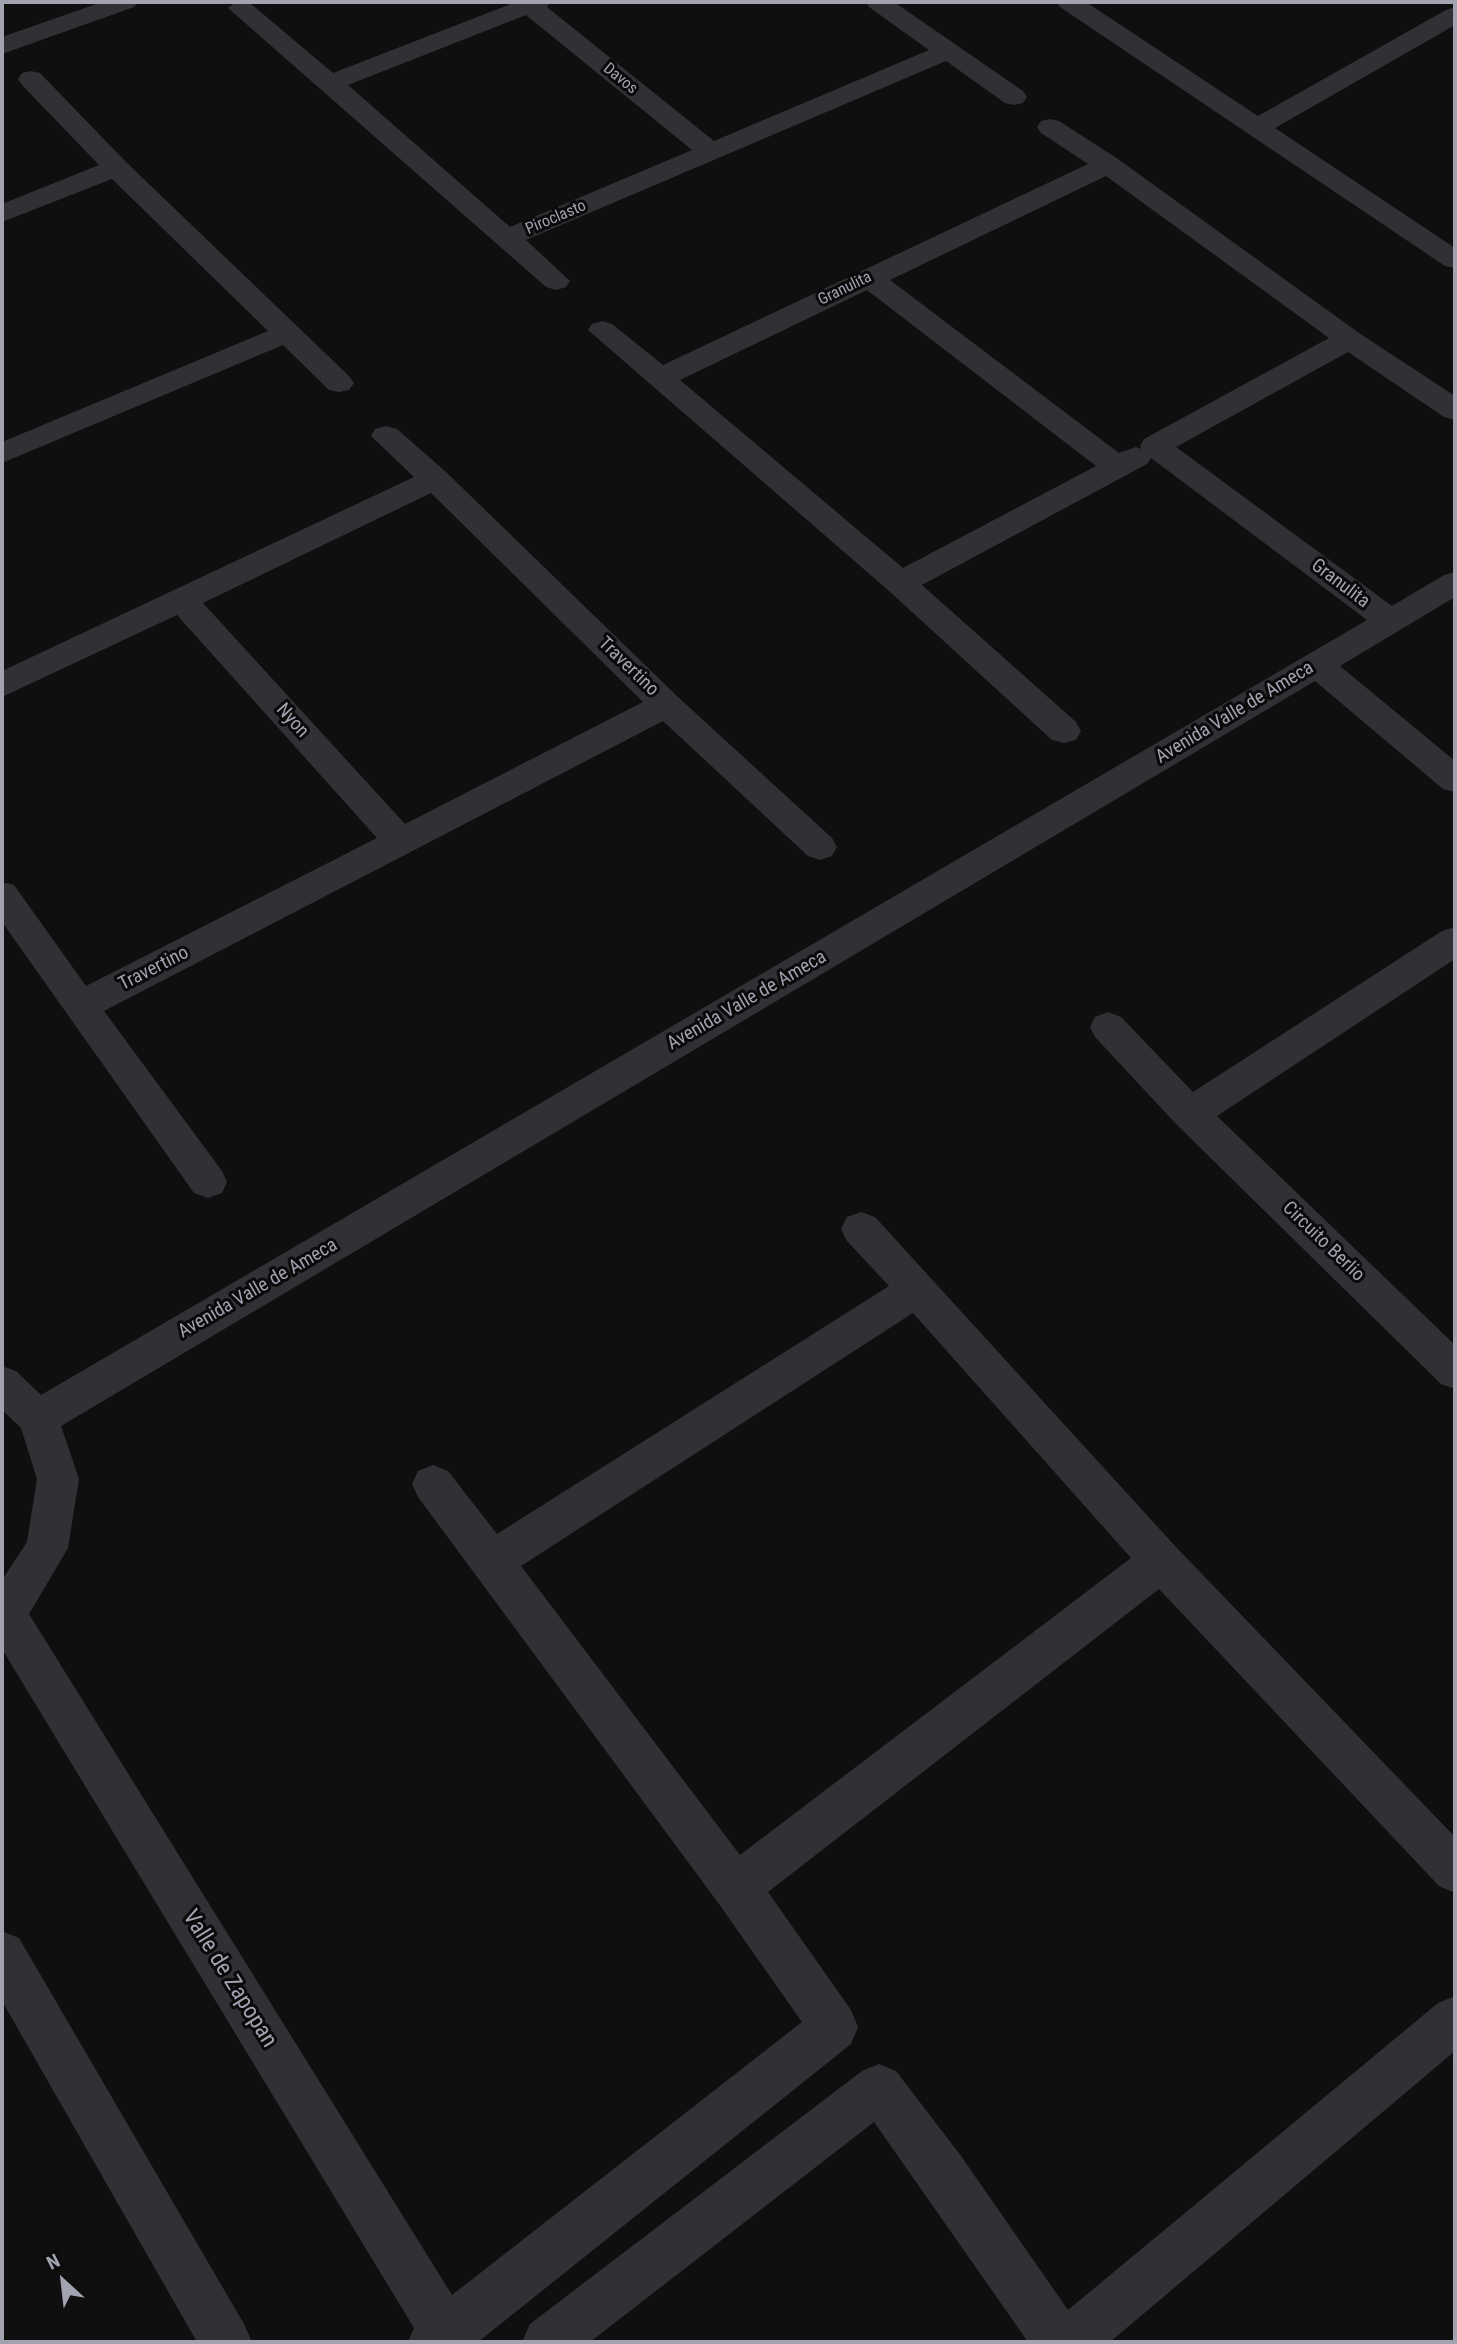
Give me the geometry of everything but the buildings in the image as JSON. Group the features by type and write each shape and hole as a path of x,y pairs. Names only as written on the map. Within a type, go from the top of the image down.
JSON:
{"street":[{"path":"2,46 125,2"},
{"path":"878,2 1014,97"},
{"path":"1069,2 1455,260"},
{"path":"330,83 533,4"},
{"name":"Davos","path":"533,4 710,152"},
{"name":"Piroclasto","path":"241,8 507,238 948,51"},
{"path":"1258,127 1455,15"},
{"path":"31,79 116,168 285,334 339,383"},
{"path":"1049,127 1108,165 1349,340 1455,410"},
{"name":"Granulita","path":"660,378 1108,165"},
{"path":"2,214 116,168"},
{"path":"507,238 556,281"},
{"path":"868,277 1117,467"},
{"path":"602,330 900,583 1064,731"},
{"path":"2,453 285,334"},
{"path":"900,583 1349,340"},
{"name":"Travertino","path":"80,1006 666,705 435,479 386,436"},
{"name":"Granulita","path":"1155,446 1391,621"},
{"path":"2,685 435,479"},
{"name":"Avenida Valle de Ameca","path":"38,1418 1455,583"},
{"name":"Nyon","path":"183,600 401,842"},
{"path":"1317,665 1455,780"},
{"path":"666,705 820,847"},
{"path":"5,905 208,1182"},
{"path":"1190,1114 1450,953"},
{"name":"Circuito Berlio","path":"1108,1027 1190,1114 1455,1371"},
{"path":"861,1229 1161,1561 1455,1870"},
{"path":"492,1561 917,1289"},
{"path":"2,1384 38,1418 58,1479 47,1548 4,1616"},
{"path":"433,1484 736,1887 834,2026 444,2339"},
{"path":"736,1887 1161,1561"},
{"name":"Valle de Zapopan","path":"4,1616 444,2339"},
{"path":"2,1955 226,2342"},
{"path":"1070,2342 1455,2020"},
{"path":"548,2342 879,2088 943,2174 1059,2342"}]}
